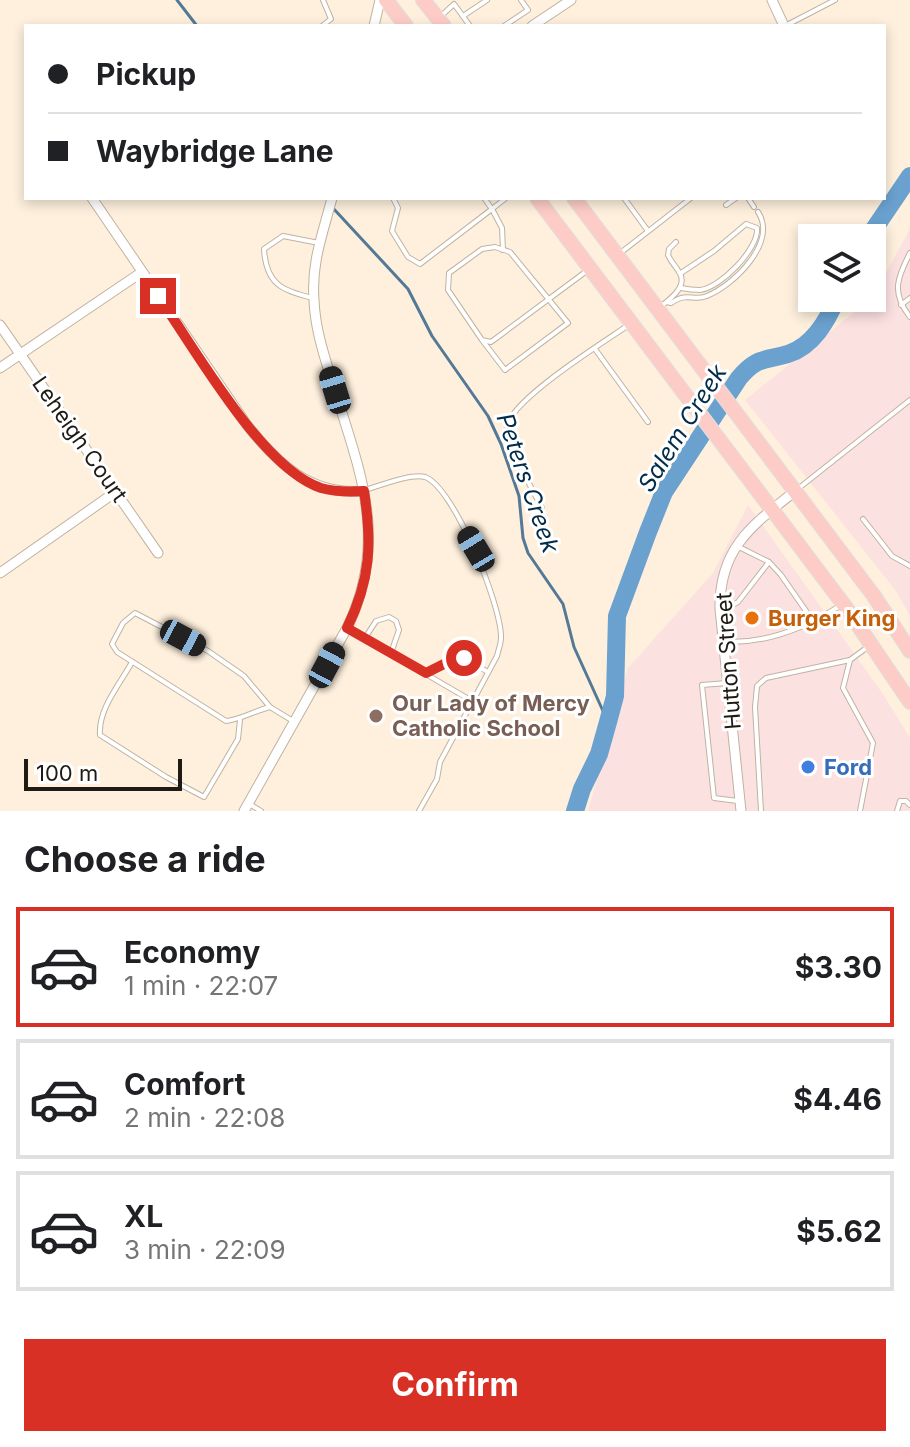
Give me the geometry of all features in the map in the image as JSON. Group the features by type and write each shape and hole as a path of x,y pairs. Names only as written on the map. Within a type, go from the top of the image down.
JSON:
{"main road":[{"path":"386,0 404,24"},
{"path":"423,0 441,22"},
{"path":"539,200 843,604 910,702"},
{"path":"575,200 617,256 662,306 707,376 908,643"}],"street":[{"path":"374,24 380,0"},
{"path":"772,0 786,24"},
{"path":"535,24 566,1"},
{"path":"93,200 247,425 272,456 321,488 339,492 364,491"},
{"path":"246,807 347,628 368,568 368,520 364,491 318,332 313,298 313,275 319,243 331,200"},
{"path":"0,368 142,272"},
{"name":"Leheigh Court","path":"0,325 158,553"},
{"path":"0,573 117,491"},
{"name":"Hutton Street","path":"740,806 720,612 722,585 735,545 746,531 794,492"}],"lane":[{"path":"323,0 331,19 325,24"},
{"path":"463,16 487,0"},
{"path":"507,24 528,10 521,0"},
{"path":"791,24 835,0"},
{"path":"441,22 453,2 469,24"},
{"path":"394,200 398,208 392,231 408,257 420,264 503,200"},
{"path":"485,200 502,228 503,250"},
{"path":"625,200 648,231"},
{"path":"617,256 688,200"},
{"path":"726,205 733,200"},
{"path":"749,200 754,207"},
{"path":"662,306 682,296 709,295 744,270 765,233 765,224 758,212"},
{"path":"681,273 746,224 757,228 758,234 736,268 700,290 681,288"},
{"path":"313,298 289,292 270,277 265,266 264,249 283,236 319,243"},
{"path":"662,306 683,283 681,273 668,255 676,242"},
{"path":"482,249 503,250 510,252 568,323 505,370 448,290 449,273 482,249"},
{"path":"910,253 898,276 898,299 910,317"},
{"path":"482,340 491,342 590,268"},
{"path":"901,305 910,298"},
{"path":"542,508 511,442 507,429 510,416 541,387 632,323"},
{"path":"595,349 648,422"},
{"path":"794,492 910,400"},
{"path":"364,491 415,476 427,478 439,486 476,549 502,639 419,811"},
{"path":"863,519 892,556 910,566"},
{"path":"735,545 769,562 813,621"},
{"path":"720,612 738,602 769,562"},
{"path":"723,643 742,644 792,631 843,604"},
{"path":"270,707 250,713 240,720 226,721 117,652 112,644 123,623 135,613 208,651 244,676 270,707 295,722"},
{"path":"366,638 376,621 389,617 396,621 399,630 391,653"},
{"path":"347,628 472,701"},
{"path":"761,811 755,707 757,686 766,678 850,660 871,644"},
{"path":"426,673 452,660 464,658 488,672"},
{"path":"850,660 843,688 873,743 860,811"},
{"path":"132,662 103,713 99,723 100,735 166,777 204,797 238,739 240,720"},
{"path":"727,683 702,685 703,699 714,798 740,806"},
{"path":"897,811 900,801 910,805"},
{"path":"246,807 261,811"}],"shaded area":[{"path":"910,229 910,616 896,591 745,400 855,312 886,312 886,273"},
{"path":"748,505 883,694 910,738 910,811 588,811 628,668 713,573"}],"waterway":[{"name":"Peters Creek","path":"177,0 195,24"},
{"name":"Salem Creek","path":"877,224 910,176"},
{"name":"Peters Creek","path":"332,207 408,289 432,336 488,416 519,496 523,538 528,553 563,604 574,647 608,722"},
{"name":"Salem Creek","path":"575,811 599,754 615,696 617,616 664,492 745,371 756,363 788,354 805,345 824,324 830,312"}],"place":[{"name":"Burger King","path":"752,618"},
{"name":"Our Lady of Mercy Catholic School","path":"376,716"},
{"name":"Ford","path":"808,767"}],"route":[{"path":"158,296 272,456 321,488 339,492 364,491 370,549 368,568 347,628 426,673 452,660 464,658"}]}
